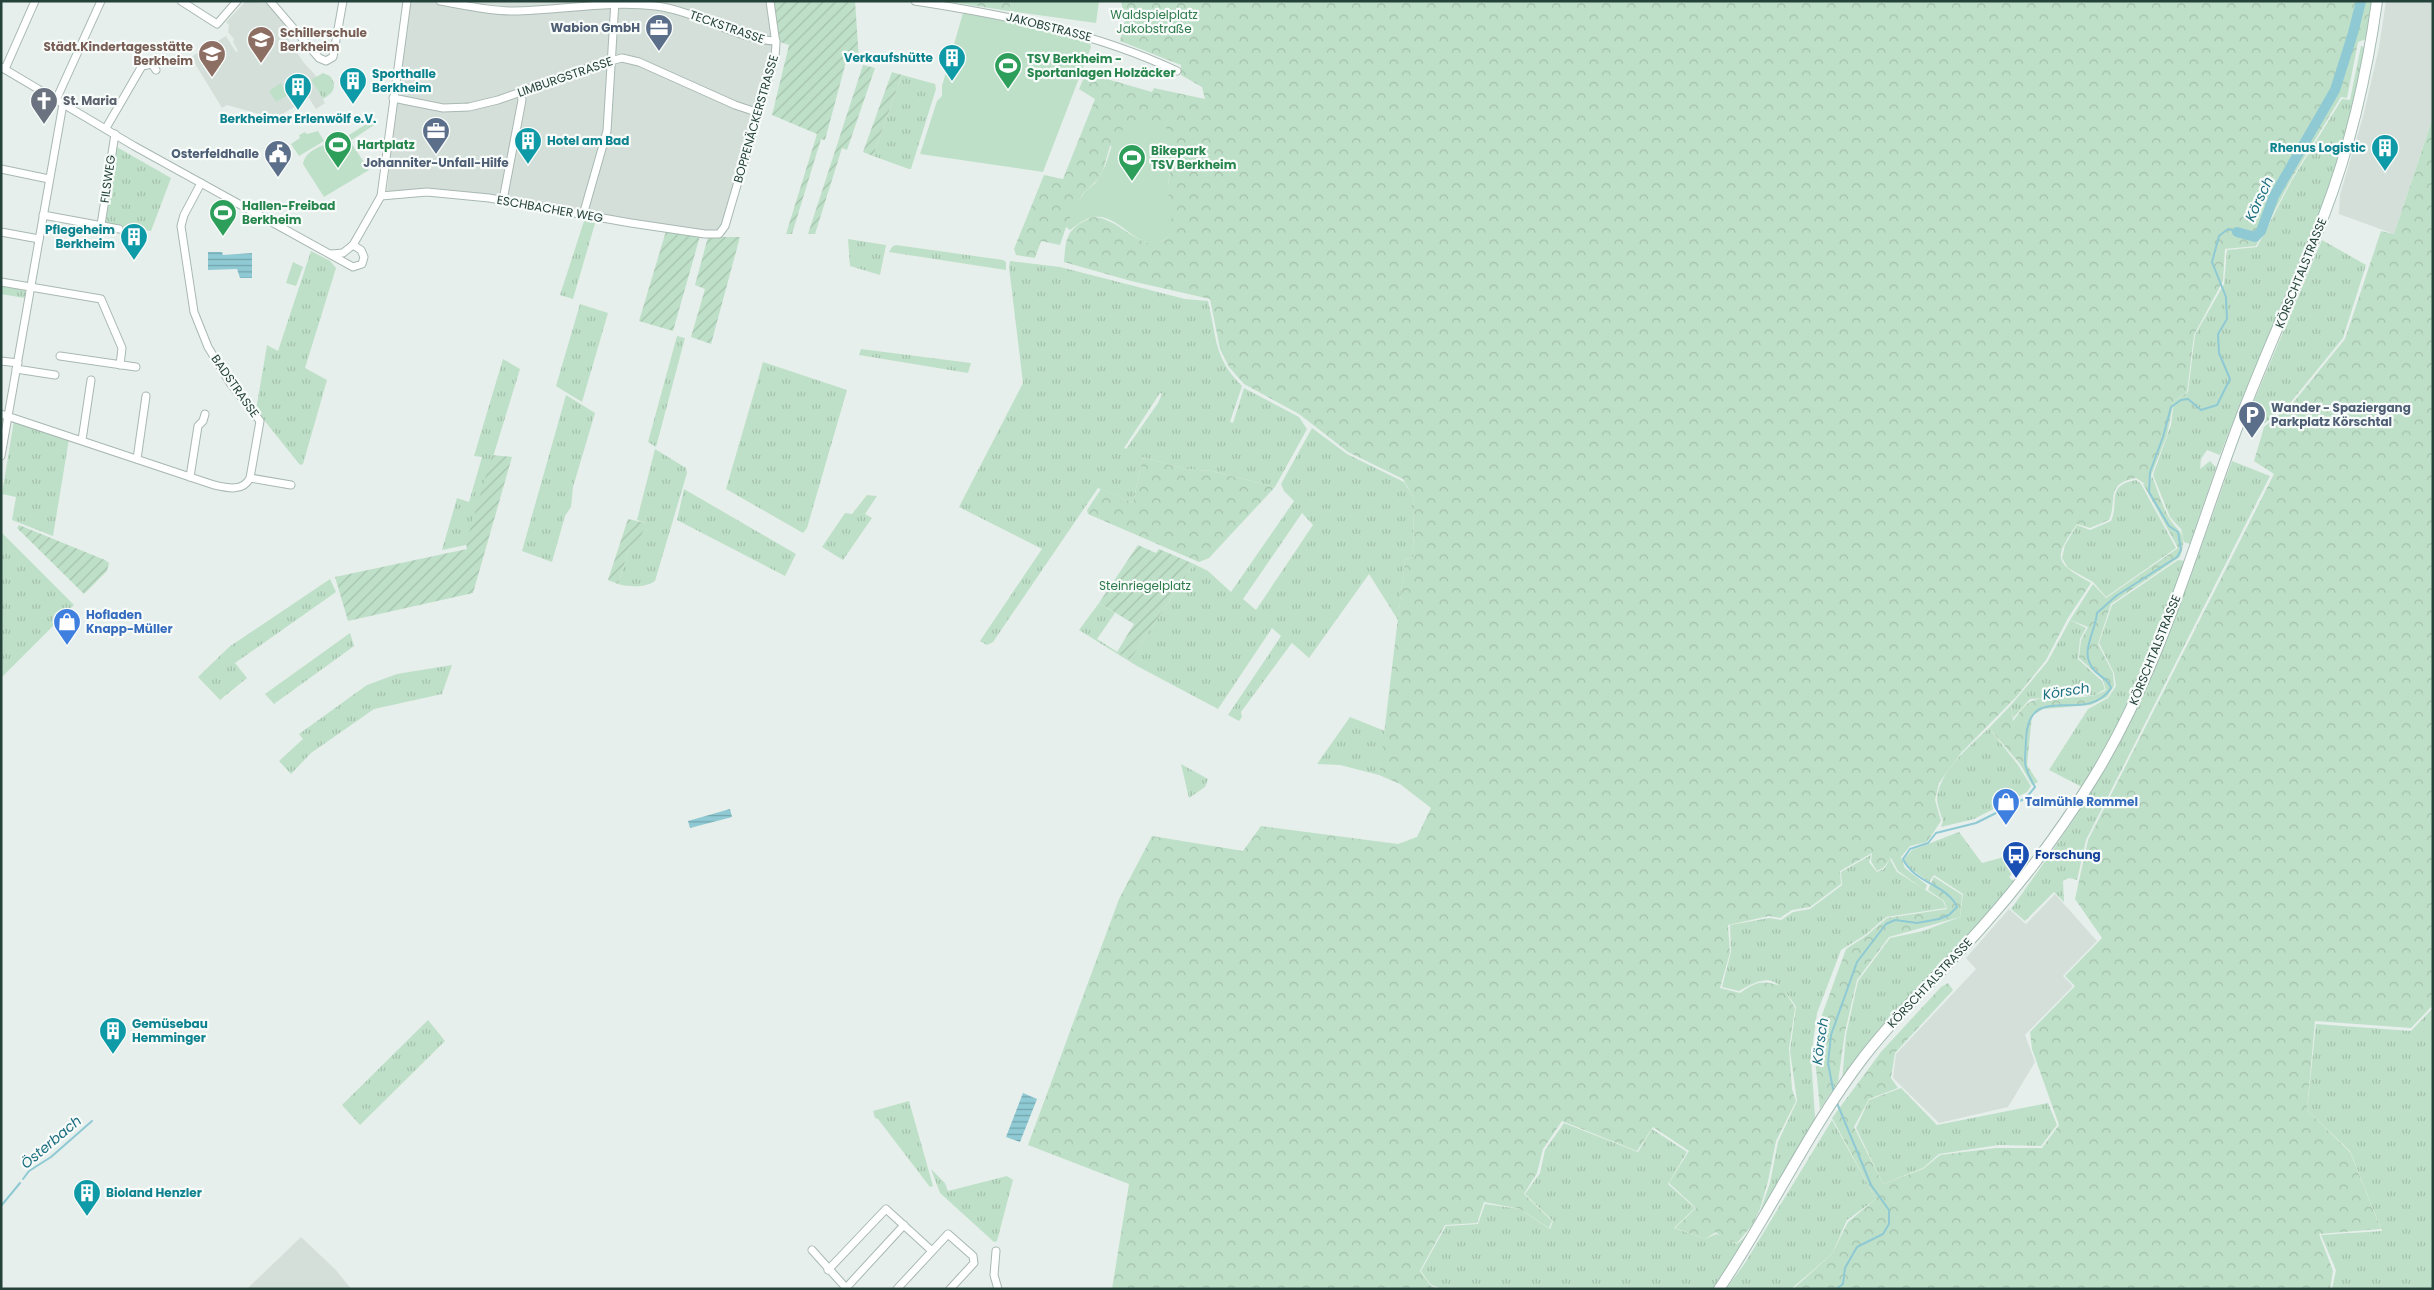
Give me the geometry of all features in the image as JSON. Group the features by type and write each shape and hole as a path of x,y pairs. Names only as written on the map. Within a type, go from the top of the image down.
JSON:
{"main road":[{"name":"KÖRSCHTALSTRASSE","path":"1719,1289 1824,1114 1843,1086 1884,1033 1982,927 2032,868 2086,789 2120,731 2145,680 2241,416 2324,214 2351,131 2377,1"}],"street":[{"path":"35,1 3,68 115,134 331,254 347,265 358,267 364,257 361,250 354,245"},
{"path":"1,456 5,414 17,366 49,179 60,102 101,1"},
{"path":"181,1 214,24 220,22 237,1"},
{"path":"270,1 315,54 325,61 333,57 343,1"},
{"path":"331,254 343,253 354,245 381,196 393,98 397,88 407,1"},
{"name":"TECKSTRASSE","path":"440,1 512,11 615,2 658,6 678,10 760,40 776,42"},
{"name":"BOPPENÄCKERSTRASSE","path":"719,234 724,226 759,113 774,56 776,42 770,1"},
{"name":"JAKOBSTRASSE","path":"916,1 999,15 1091,37 1177,70"},
{"path":"583,215 606,131 615,2"},
{"name":"LIMBURGSTRASSE","path":"393,98 436,107 461,108 498,100 611,60 622,58 639,62 735,105 759,113"},
{"path":"106,128 142,66 152,64 156,70"},
{"path":"503,200 522,100 521,92"},
{"name":"FILSWEG","path":"101,225 115,134"},
{"path":"1,169 49,179"},
{"name":"BADSTRASSE","path":"201,183 181,223 189,285 194,312 204,340 230,383 260,421 250,478"},
{"name":"ESCHBACHER WEG","path":"381,196 427,192 503,200 695,233 719,234"},
{"path":"42,215 119,229"},
{"path":"1,232 39,239"},
{"path":"1,282 101,299 122,348 120,365"},
{"path":"60,356 136,367"},
{"path":"1,361 55,375"},
{"path":"82,440 91,380"},
{"path":"137,458 146,396"},
{"path":"5,414 218,486 241,487 250,478 291,485"},
{"path":"190,477 198,426 204,420 205,414"},
{"path":"828,1270 886,1209 932,1251"},
{"path":"812,1250 846,1288 904,1225"},
{"path":"897,1289 948,1234 973,1256 974,1262 950,1289"},
{"path":"996,1251 994,1275 998,1289"}],"shaded area":[{"path":"246,1 266,3 285,25 282,28 294,48 317,77 312,81 325,103 316,109 309,98 284,113 281,120 273,120 269,117 227,105 222,108 191,57 226,36 236,52 238,51 233,42 234,39 228,32 229,25 226,22"},
{"path":"410,1 768,1 772,28 772,56 722,225 717,230 710,231 430,189 387,192 395,107"},
{"path":"2386,1 2433,1 2433,117 2394,234 2339,214 2340,195 2364,113 2379,47"},
{"path":"2055,894 2097,941 2063,976 2073,986 2025,1035 2035,1062 2008,1107 1939,1123 1893,1078 1896,1054 1976,969 1966,958 2009,909 2026,924"},
{"path":"301,1237 336,1270 351,1289 247,1289"}],"green space":[{"path":"773,1 855,1 859,60 847,58 825,140 821,139 792,234 786,234 817,134 772,115 789,45 780,42"},
{"path":"944,1 1011,1 1009,11"},
{"path":"1011,1 1099,1 1096,23 1009,11"},
{"name":"Waldspielplatz Jakobstraße","path":"1121,1 2372,1 2366,39 2358,42 2347,98 2341,97 2292,178 2256,246 2225,249 2223,281 2194,335 2187,392 2174,401 2167,435 2147,486 2152,476 2168,516 2183,537 2180,557 2111,604 2098,644 2113,673 2114,686 2107,697 2091,705 2043,709 2032,716 2027,765 2038,782 2032,785 2020,764 1989,728 2011,705 2013,721 2024,707 2032,701 2050,697 2088,696 2106,690 2103,680 2079,658 2081,640 2088,627 2070,620 2093,584 2106,598 2178,548 2143,484 2145,484 2136,478 2120,484 2116,489 2109,520 2090,528 2077,524 2069,536 2061,553 2061,559 2070,570 2091,583 2068,618 2046,660 2017,696 1961,753 1939,783 1935,800 1941,821 1927,842 1910,846 1901,857 1905,868 1927,885 1925,890 1898,871 1891,858 1883,868 1877,871 1871,861 1872,853 1840,871 1841,884 1810,907 1792,910 1780,918 1769,916 1728,925 1730,953 1720,988 1740,993 1755,984 1764,982 1775,984 1782,986 1795,1008 1789,1049 1792,1089 1796,1101 1776,1141 1760,1209 1753,1224 1737,1243 1721,1238 1716,1232 1705,1239 1675,1228 1696,1208 1669,1183 1689,1151 1653,1127 1637,1151 1562,1121 1543,1149 1537,1173 1524,1194 1552,1221 1549,1228 1520,1209 1484,1202 1477,1223 1445,1225 1420,1271 1431,1286 1437,1289 1112,1289 1129,1184 1028,1145 1119,899 1152,836 1243,851 1261,826 1398,844 1417,837 1431,808 1400,784 1379,775 1405,560 1413,557 1414,498 1403,479 1348,452 1299,414 1244,384 1229,367 1220,349 1210,299 1131,281 1064,262 1067,239 1073,229 1093,217 1104,219 1132,236 1150,243 1160,242 1169,236 1168,185 1171,165 1110,146 1103,170 1098,179 1082,195 1066,227 1060,245 1041,241 1035,258 1016,255 1014,249 1044,175 1063,179 1095,99 1079,89 1086,73 1152,92 1154,88 1205,99 1202,87 1181,75 1181,65 1120,41 1125,20"},
{"name":"TSV Berkheim - Sportanlagen Holzäcker","path":"963,13 1090,42 1091,47 1043,172 920,154 937,101 942,96 942,86"},
{"path":"2361,46 2366,48 2355,98 2342,147 2317,221 2298,271 2220,455 2207,450 2201,459 2200,469 2210,461 2216,467 2190,544 2184,542 2181,529 2170,517 2153,475 2171,425 2174,401 2188,392 2195,335 2224,284 2227,250 2257,247 2292,180 2342,99 2350,100"},
{"path":"863,65 875,68 847,150 842,148 815,234 808,234"},
{"path":"892,72 902,75 873,156 863,152"},
{"path":"323,73 330,76 334,87 332,92 323,99 311,80"},
{"path":"902,75 935,84 936,89 911,169 873,156"},
{"path":"281,83 288,95 276,102 269,91"},
{"path":"2433,117 2433,1005 2411,1028 2315,1021 2307,1110 2350,1152 2381,1229 2319,1234 2333,1271 2330,1289 1793,1289 1832,1254 1848,1222 1876,1199 1832,1118 1881,1052 1941,987 1948,983 1953,990 1895,1053 1891,1078 1898,1088 1869,1099 1854,1127 1883,1184 1923,1169 1940,1155 1996,1148 2042,1148 2059,1125 2032,1049 2030,1032 2075,986 2065,976 2102,938 2075,899 2088,840 2274,474 2254,461 2264,427 2292,404 2345,339 2381,231 2394,234"},
{"name":"Hartplatz","path":"374,119 377,123 350,141 369,170 324,197 303,164 304,159 310,152 323,145 333,142 335,144"},
{"name":"Bikepark TSV Berkheim","path":"1151,120 1166,128 1174,142 1174,154 1168,186 1171,217 1169,236 1159,242 1150,243 1141,240 1114,222 1094,217 1081,222 1070,230 1066,227 1075,207 1104,168 1118,135 1135,124"},
{"path":"318,131 324,141 299,156 291,144 300,138 299,135 305,132 307,134"},
{"path":"115,146 171,178 151,231 109,225 104,222"},
{"path":"585,218 596,220 573,299 560,295"},
{"path":"666,231 700,236 673,331 639,321"},
{"path":"708,237 740,237 711,344 691,337 705,289 695,285"},
{"path":"848,239 886,245 880,275 850,266"},
{"path":"2322,240 2366,265 2343,338 2291,402 2265,423 2248,415"},
{"path":"896,245 1003,260 1006,262 1006,270 889,252"},
{"path":"311,251 330,261 336,268 305,368 327,380 303,464 300,465 256,410 267,345 278,351"},
{"path":"1010,261 1060,267 1185,299 1208,301 1221,356 1226,366 1242,386 1230,422 1233,423 1244,388 1299,417 1307,429 1275,487 1212,471 1185,469 1143,457 1133,503 1098,488 993,642 987,645 980,641 1042,549 959,507 1023,383 1009,267","holes":["1160,393 1162,394 1158,403 1126,449 1124,448"]},
{"path":"293,262 303,267 296,286 286,283"},
{"path":"1,286 25,290 25,298 1,294"},
{"path":"580,304 608,313 582,402 556,386"},
{"path":"677,336 685,338 656,447 648,442"},
{"path":"861,349 971,363 968,373 859,355"},
{"path":"503,359 520,369 466,545 442,550 457,498 469,502 482,457 474,456"},
{"path":"763,362 847,390 807,528 803,533 726,489"},
{"path":"566,395 595,413 573,487 571,507 565,516 552,562 522,551"},
{"path":"14,420 69,439 53,536 12,520 16,497 2,494"},
{"path":"1312,428 1347,454 1404,482 1414,498 1413,557 1405,560 1398,620 1369,574 1309,658 1291,644 1241,712 1242,717 1239,721 1228,715 1281,636 1272,628 1218,709 1137,666 1079,630 1099,603 1115,613 1097,639 1130,660 1194,564 1208,571 1231,592 1294,501 1284,491 1281,484","holes":["1302,513 1313,525 1256,610 1243,599"]},
{"path":"655,449 686,468 687,473 655,581 647,585 637,586 618,584 630,546 646,523 637,520"},
{"path":"492,455 512,457 473,593 348,621 335,577 467,549 466,543"},
{"path":"1143,457 1185,469 1212,471 1275,487 1209,558 1199,562 1088,514 1087,510 1101,489 1133,503"},
{"path":"2232,461 2270,476 2086,840 2077,880 2069,878 2063,881 2064,902 2054,892 2025,921 2011,909 2087,799 2128,725 2161,651 2191,575"},
{"path":"2136,480 2141,484 2176,548 2106,597 2093,582 2068,568 2062,558 2065,545 2077,525 2090,530 2111,521 2117,490 2120,486"},
{"path":"684,489 796,554 785,576 677,520"},
{"path":"867,495 877,496 865,514 872,518 843,560 822,547 845,513 852,514"},
{"path":"628,519 646,523 639,542 630,546 618,584 608,580"},
{"path":"19,525 105,560 109,563 107,571 84,594 17,528"},
{"path":"1,532 74,605 1,678"},
{"name":"Steinriegelplatz","path":"1138,545 1156,553 1159,549 1194,564 1130,660 1117,652 1134,624 1099,603"},
{"path":"2178,560 2185,561 2173,598 2132,700 2084,788 2049,770 2088,709 2108,698 2116,686 2114,673 2099,643 2112,605"},
{"path":"330,579 336,592 235,663 247,678 220,700 198,677 229,647"},
{"path":"2070,620 2086,628 2080,639 2078,659 2102,681 2105,689 2095,695 2030,699 2013,718 2011,705 2048,661"},
{"path":"350,633 354,646 274,704 265,694"},
{"path":"452,665 442,694 374,709 311,753 291,774 279,761 303,739 299,734 367,685 397,674"},
{"path":"1350,717 1385,731 1379,775 1340,765 1317,764"},
{"path":"1989,728 2018,765 2031,786 2027,792 1974,819 1941,827 1943,821 1937,798 1939,788 1957,759"},
{"path":"1181,764 1208,779 1205,787 1189,798"},
{"path":"1959,832 1982,863 2004,857 2017,868 2009,877 2015,883 1924,982 1842,1080 1846,1035 1858,981 1890,938 1923,931 1960,917 1963,894 1934,875 1929,882 1908,867 1904,859 1912,850"},
{"path":"1871,855 1869,862 1877,872 1884,869 1890,859 1897,872 1943,901 1946,908 1886,917 1865,935 1841,950 1817,1013 1811,1057 1815,1117 1811,1129 1756,1223 1770,1183 1778,1142 1797,1101 1790,1051 1796,1007 1784,990 1773,981 1759,982 1739,991 1722,987 1731,952 1730,925 1769,918 1781,920 1793,912 1810,909 1842,885 1841,872"},
{"path":"1934,877 1962,895 1960,917 1889,937 1857,980 1845,1032 1838,1082 1820,1109 1815,1058 1822,1015 1846,949 1866,936 1887,918 1947,909 1944,901 1928,890"},
{"path":"2433,1008 2433,1289 2332,1289 2336,1270 2321,1235 2382,1231 2350,1151 2307,1110 2316,1024 2411,1031"},
{"path":"428,1020 445,1041 360,1125 342,1105"},
{"path":"1901,1088 1937,1125 2048,1103 2057,1125 2041,1146 1999,1145 1939,1154 1923,1168 1883,1184 1856,1128 1869,1100"},
{"path":"909,1101 933,1186 930,1187 878,1119 875,1118 873,1111"},
{"path":"1832,1120 1876,1199 1847,1220 1832,1254 1791,1289 1726,1289 1745,1263"},
{"path":"1564,1123 1638,1152 1652,1129 1687,1152 1668,1184 1695,1208 1674,1228 1705,1239 1716,1234 1737,1244 1750,1233 1713,1289 1442,1289 1431,1285 1421,1271 1446,1226 1478,1224 1485,1204 1520,1209 1550,1229 1553,1221 1525,1194 1540,1173 1545,1150"},
{"path":"931,1169 945,1183 948,1191 1007,1176 1013,1180 997,1241 994,1242 940,1193"}],"water":[{"path":"208,252 222,252 223,255 252,253 252,278 240,278 237,269 208,270"},
{"path":"730,809 732,817 690,828 688,821"},
{"path":"1023,1093 1037,1099 1020,1142 1006,1137"}],"waterway":[{"name":"Körsch","path":"2237,232 2255,237 2261,231 2274,196 2335,90 2361,1"},
{"name":"Körsch","path":"1834,1094 1828,1063 1831,1035 1857,962 1886,924 1895,920 1917,923 1939,919 1949,915 1957,907 1953,900 1939,888 1915,874 1903,859 1910,849 1928,843 1936,833 1976,823 2026,798 2035,787 2026,768 2025,760 2029,722 2036,711 2060,705 2087,704 2100,699 2111,688 2095,671 2088,657 2089,644 2097,613 2116,596 2177,557 2181,550 2178,532 2169,526 2149,492 2150,472 2163,437 2171,407 2181,400 2188,399 2201,410 2217,405 2230,379 2219,353 2218,334 2227,319 2226,297 2212,262 2219,236 2228,229 2237,232"},
{"name":"Körsch","path":"1836,1289 1843,1284 1845,1268 1857,1247 1883,1234 1889,1224 1889,1210 1871,1185 1837,1103"},
{"name":"Österbach","path":"23,1179 29,1171 51,1157 92,1121"},
{"name":"Österbach","path":"1,1206 20,1183"}],"place":[{"name":"Wabion GmbH","path":"659,52"},
{"name":"Schillerschule Berkheim","path":"261,64"},
{"name":"Städt.Kindertagesstätte Berkheim","path":"212,78"},
{"name":"Verkaufshütte","path":"952,82"},
{"name":"TSV Berkheim - Sportanlagen Holzäcker","path":"1008,90"},
{"name":"Sporthalle Berkheim","path":"353,105"},
{"name":"Berkheimer Erlenwölf e.V.","path":"298,111"},
{"name":"St. Maria","path":"44,125"},
{"name":"Johanniter-Unfall-Hilfe","path":"436,155"},
{"name":"Hotel am Bad","path":"528,165"},
{"name":"Hartplatz","path":"338,169"},
{"name":"Rhenus Logistic","path":"2385,172"},
{"name":"Osterfeldhalle","path":"278,178"},
{"name":"Bikepark TSV Berkheim","path":"1132,182"},
{"name":"Hallen-Freibad Berkheim","path":"223,237"},
{"name":"Pflegeheim Berkheim","path":"134,261"},
{"name":"Wander - Spaziergang Parkplatz Körschtal","path":"2252,439"},
{"name":"Hofladen Knapp-Müller","path":"67,646"},
{"name":"Talmühle Rommel","path":"2006,826"},
{"name":"Forschung","path":"2016,879"},
{"name":"Gemüsebau Hemminger","path":"113,1055"},
{"name":"Bioland Henzler","path":"87,1217"}]}
